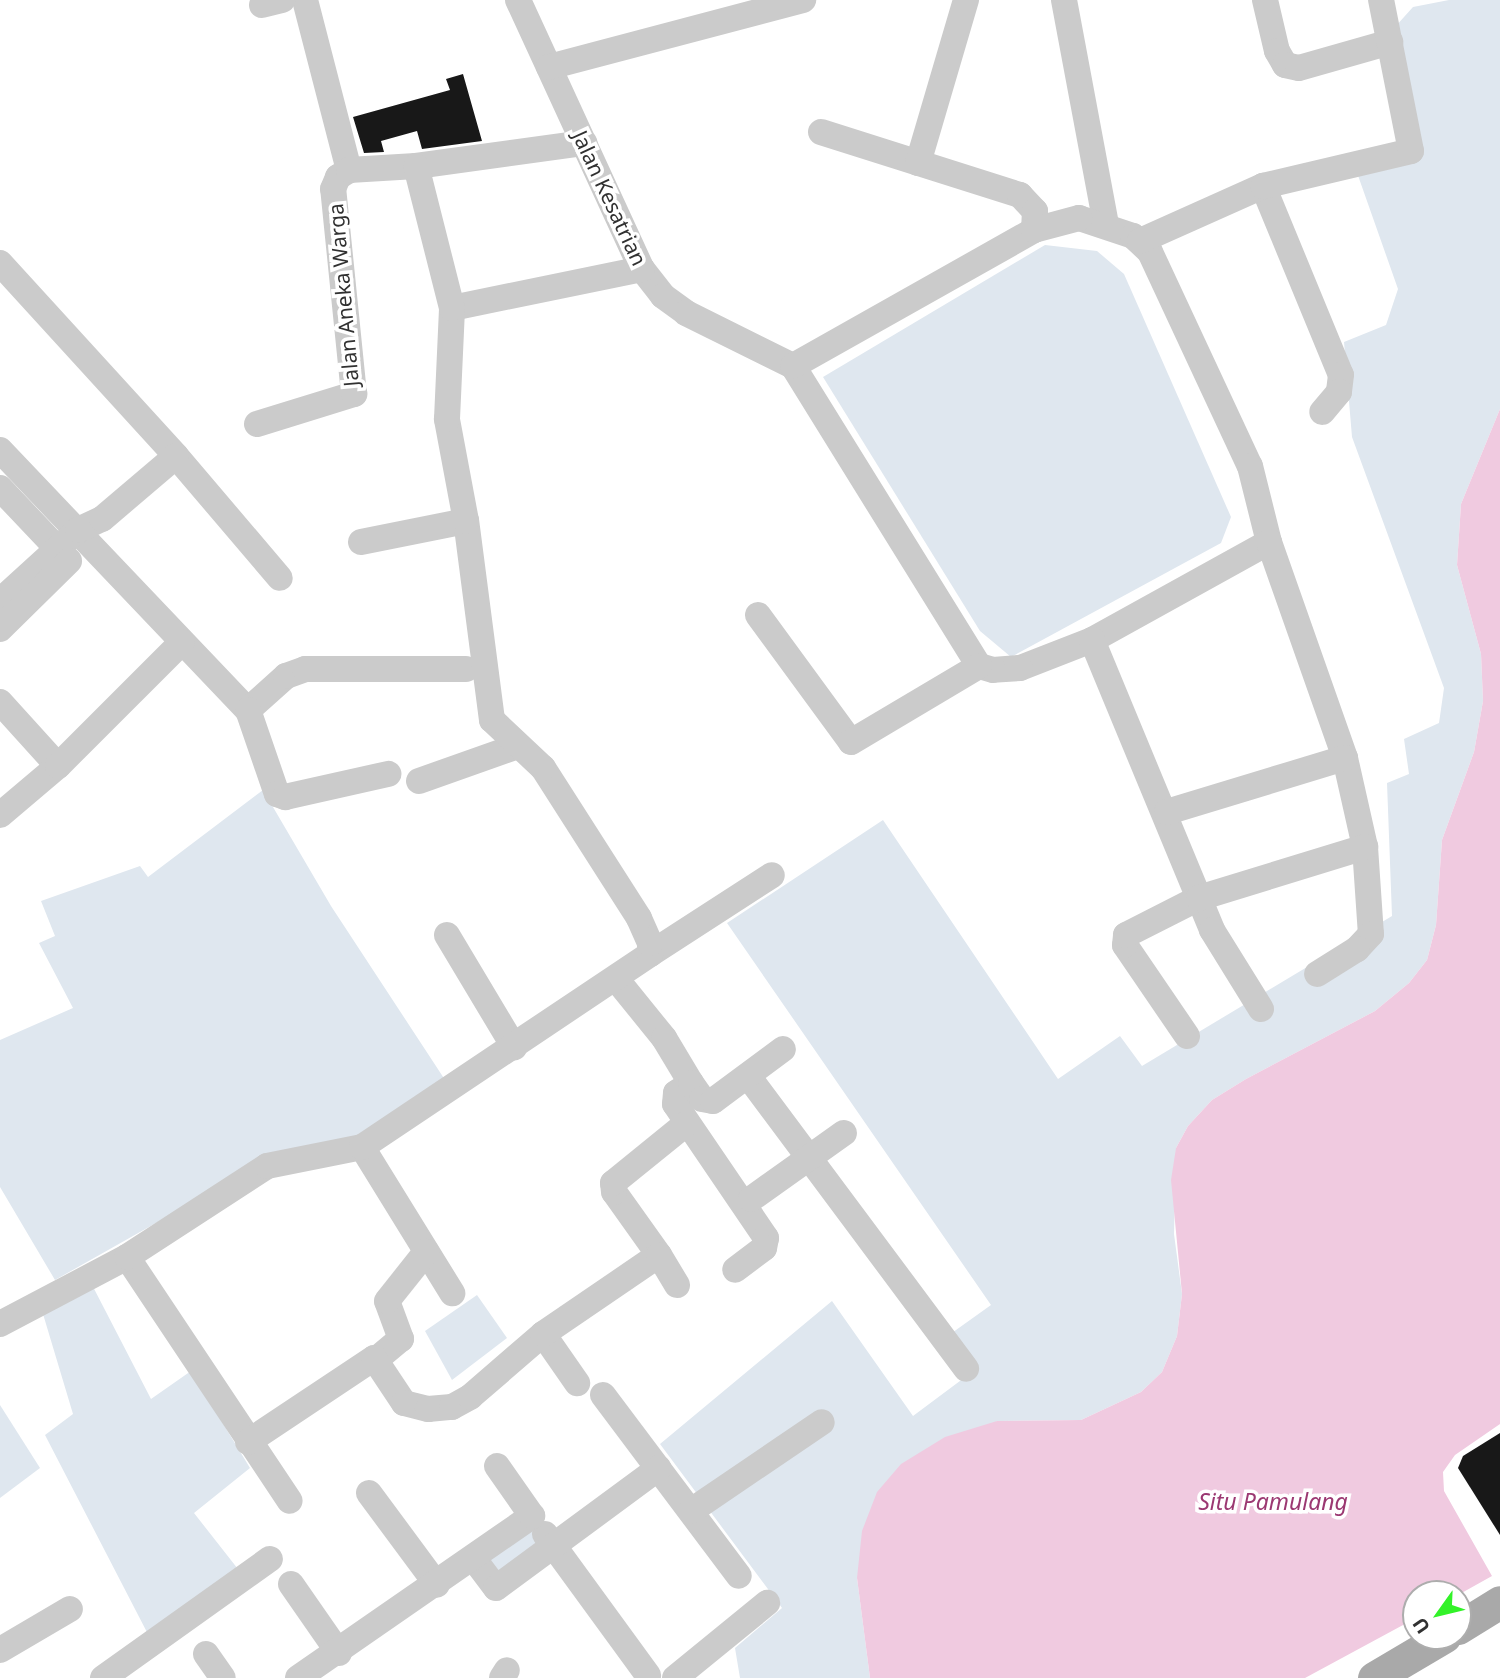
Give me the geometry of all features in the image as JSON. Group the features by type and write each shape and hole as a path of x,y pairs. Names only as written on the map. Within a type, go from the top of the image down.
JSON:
{"main road":[{"path":"1472,1619 1500,1602"},
{"path":"1374,1678 1421,1650"}],"street":[{"path":"305,0 349,170 416,166 584,144"},
{"name":"Jalan Kesatrian","path":"518,0 642,269 663,296 686,313 793,366"},
{"path":"549,67 803,0"},
{"path":"918,163 966,0"},
{"path":"1064,0 1106,225"},
{"path":"1265,0 1277,51 1285,65 1299,68 1390,42"},
{"path":"1140,241 1263,186 1411,151 1390,42 1388,1"},
{"path":"821,132 1020,195 1035,211 1034,230"},
{"path":"416,166 452,308 447,419 466,521 492,720 543,768 639,918 650,943 650,954"},
{"name":"Jalan Aneka Warga","path":"257,424 354,394 333,189 338,177 349,170"},
{"path":"1263,186 1341,375 1339,392 1322,412"},
{"path":"979,666 793,366 1034,230 1079,218 1106,225 1140,241 1250,466 1269,541 1345,758 1365,847 1371,934 1357,949 1317,974"},
{"path":"0,263 176,456 280,578"},
{"path":"452,308 642,269"},
{"path":"0,450 90,530 182,642 248,710 277,794 285,797 387,774"},
{"path":"0,601 63,554 176,456"},
{"path":"0,488 63,554"},
{"path":"361,542 466,521"},
{"path":"758,615 851,743 979,666 1009,672 1092,640 1269,541"},
{"path":"0,629 63,554"},
{"path":"1092,640 1167,812 1199,898 1224,950 1261,1009"},
{"path":"0,815 58,766 182,642"},
{"path":"248,710 286,676 304,669 466,669"},
{"path":"0,702 58,766"},
{"path":"419,781 518,746"},
{"path":"1167,812 1345,758"},
{"path":"1187,1036 1125,940 1132,929 1199,898 1365,847"},
{"path":"0,1324 127,1257 267,1166 362,1147 772,875"},
{"path":"447,935 514,1047"},
{"path":"617,980 664,1038 702,1099 713,1101 783,1049"},
{"path":"748,1076 807,1160 966,1369"},
{"path":"691,1083 675,1098 687,1124 766,1238 764,1248 735,1270"},
{"path":"677,1285 660,1255 614,1192 612,1183 687,1124"},
{"path":"751,1199 844,1133"},
{"path":"362,1147 452,1293"},
{"path":"247,1442 378,1358 401,1339 387,1301 426,1252"},
{"path":"378,1358 396,1396 404,1404 442,1409 470,1397 543,1335 660,1255"},
{"path":"127,1257 247,1442 290,1501"},
{"path":"543,1335 577,1384"},
{"path":"603,1395 739,1576"},
{"path":"691,1511 822,1422"},
{"path":"497,1466 648,1675"},
{"path":"474,1559 496,1588 554,1548 659,1468"},
{"path":"369,1493 437,1586"},
{"path":"298,1678 437,1586 533,1516"},
{"path":"103,1678 270,1559"},
{"path":"291,1584 339,1653"},
{"path":"675,1678 767,1603"},
{"path":"0,1650 70,1609"},
{"path":"206,1654 223,1678"}],"shaded area":[{"path":"1449,0 1500,0 1500,409 1461,504 1457,565 1481,654 1483,701 1474,752 1442,840 1436,925 1427,960 1409,983 1375,1011 1246,1079 1212,1100 1188,1126 1176,1148 1174,1234 1182,1294 1177,1336 1162,1372 1141,1392 1081,1420 997,1421 857,1578 870,1678 740,1678 735,1648 782,1608 660,1444 832,1301 913,1416 972,1372 949,1335 991,1305 727,923 883,820 1058,1079 1120,1036 1142,1066 1392,916 1387,783 1409,774 1404,739 1439,723 1444,688 1352,437 1344,342 1386,325 1398,289 1355,167 1411,133 1395,27 1413,7"},
{"path":"1045,245 1097,251 1124,274 1231,517 1221,543 1011,657 980,631 823,377"},
{"path":"263,790 331,906 451,1089 361,1143 257,1166 55,1280 0,1187 0,1040 73,1008 39,943 55,936 41,901 140,866 148,877"},
{"path":"90,1281 151,1399 191,1371 250,1468 194,1513 245,1578 151,1640 45,1435 73,1414 40,1304"},
{"path":"477,1295 507,1338 452,1380 425,1331"},
{"path":"0,1405 40,1468 0,1498"},
{"path":"532,1516 554,1548 495,1589 473,1557"}],"water":[{"name":"Situ Pamulang","path":"1500,409 1500,1424 1455,1455 1443,1472 1444,1491 1492,1576 1472,1587 1472,1580 1402,1580 1402,1626 1305,1678 870,1678 857,1578 862,1531 877,1492 901,1464 945,1437 997,1421 1081,1420 1141,1392 1162,1372 1177,1336 1182,1294 1171,1180 1176,1148 1188,1126 1212,1100 1246,1079 1375,1011 1409,983 1427,960 1436,925 1442,840 1474,752 1483,701 1481,654 1457,565 1461,504"}],"building":[{"path":"463,74 482,141 422,149 417,131 381,141 384,152 364,153 353,117 450,90 446,79"},
{"path":"1500,1433 1500,1535 1458,1468 1463,1456"}]}
